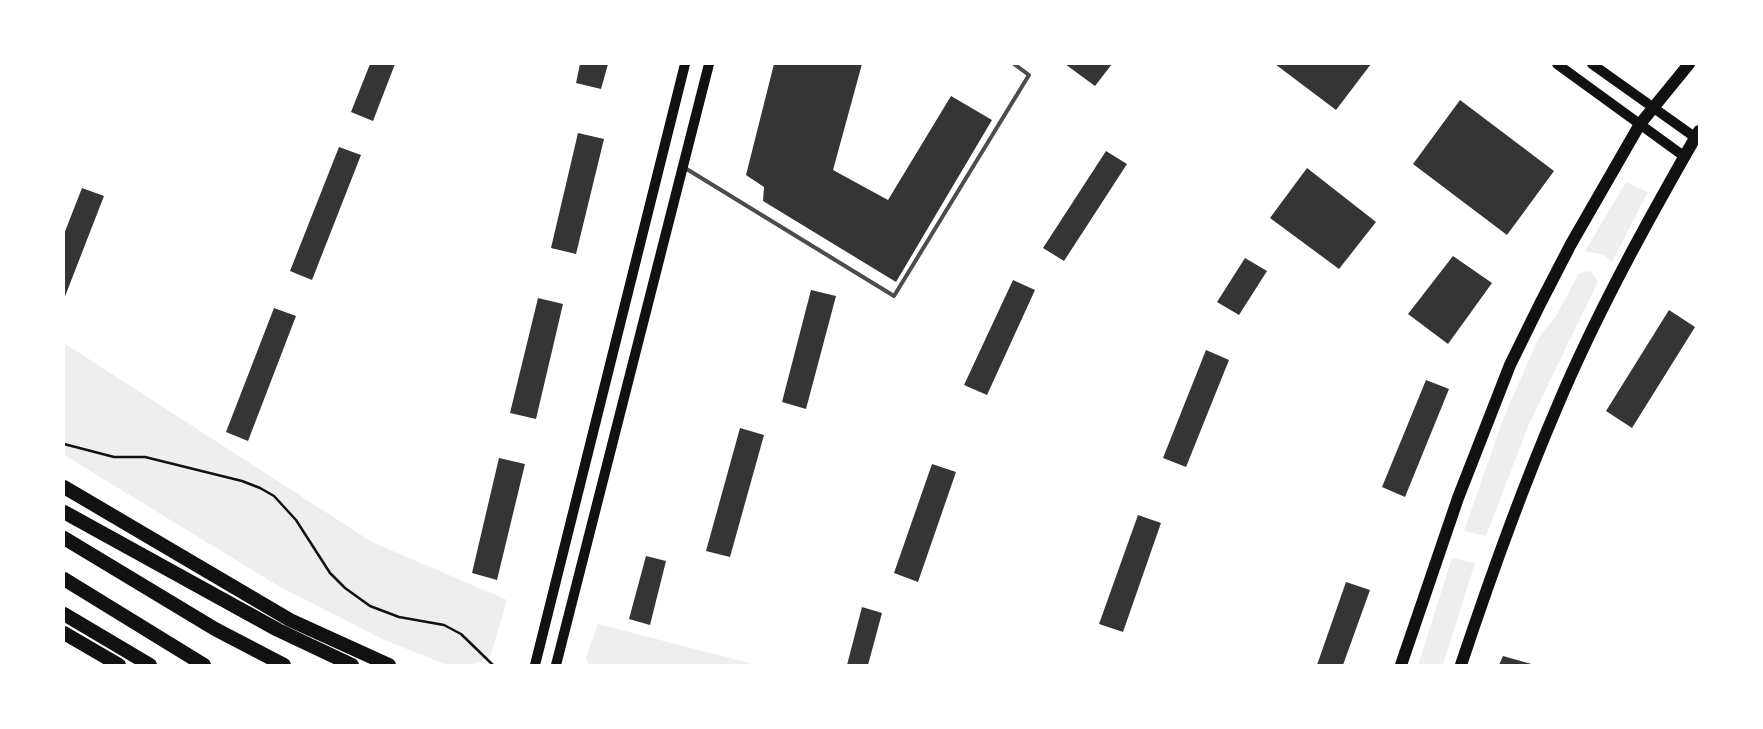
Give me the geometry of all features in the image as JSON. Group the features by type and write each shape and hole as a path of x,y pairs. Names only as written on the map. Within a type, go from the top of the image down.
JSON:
{"highway":[{"path":"64,487 290,620 389,665"},
{"path":"64,512 278,630 352,665"},
{"path":"64,538 207,624 284,665"},
{"path":"64,580 204,665"},
{"path":"64,614 150,665"},
{"path":"64,633 119,665"},
{"path":"271,659 295,665"}],"main road":[{"path":"535,665 685,64"},
{"path":"556,665 709,64"},
{"path":"1557,64 1685,157"},
{"path":"1462,665 1520,500 1557,406 1592,332 1697,135 1652,108 1592,64"},
{"path":"1400,665 1458,498 1510,365 1571,244 1640,124 1690,64"}],"lane":[{"path":"683,167 894,296 1029,75 1014,64"}],"path":[{"path":"64,444 114,457 145,457 260,488 274,496 296,520 330,573 345,588 370,606 399,617 444,625 461,634 493,665"}],"shaded area":[{"path":"1626,182 1648,192 1612,262 1604,255 1585,251"},
{"path":"1591,271 1598,282 1529,424 1486,536 1464,531 1503,419 1539,337 1556,316 1579,273"},
{"path":"64,343 372,542 507,600 490,657 472,665 447,665 382,639 280,587 64,455"},
{"path":"1452,558 1475,563 1443,665 1418,665"},
{"path":"598,624 757,665 589,665 586,657"}],"building":[{"path":"370,64 395,64 373,121 351,112"},
{"path":"580,64 608,64 601,89 576,83"},
{"path":"774,64 862,64 833,170 888,200 951,96 992,120 896,282 763,201 764,187 746,175"},
{"path":"1065,64 1112,64 1095,86"},
{"path":"1275,64 1371,64 1336,110"},
{"path":"1460,100 1554,171 1507,235 1413,164"},
{"path":"578,133 604,139 576,254 551,248"},
{"path":"339,147 361,155 312,280 290,271"},
{"path":"1106,151 1127,164 1064,261 1043,248"},
{"path":"1307,168 1376,222 1339,269 1270,218"},
{"path":"82,188 104,196 64,299 64,234"},
{"path":"1453,256 1492,283 1448,344 1408,314"},
{"path":"1245,258 1267,271 1239,315 1217,302"},
{"path":"1013,280 1035,290 987,395 964,385"},
{"path":"811,290 836,296 806,409 782,402"},
{"path":"538,298 563,304 536,419 510,413"},
{"path":"274,308 296,316 248,441 226,432"},
{"path":"1669,310 1695,327 1632,428 1606,411"},
{"path":"1206,350 1229,360 1186,467 1163,458"},
{"path":"1426,380 1449,389 1405,497 1382,487"},
{"path":"740,428 764,435 730,557 706,551"},
{"path":"499,458 525,464 497,580 472,573"},
{"path":"932,464 956,472 918,582 894,573"},
{"path":"1138,515 1161,523 1123,632 1099,624"},
{"path":"646,556 666,561 650,625 629,619"},
{"path":"1346,582 1370,590 1343,665 1317,665"},
{"path":"862,607 882,613 868,665 847,665"},
{"path":"1503,656 1535,665 1499,665"}]}
